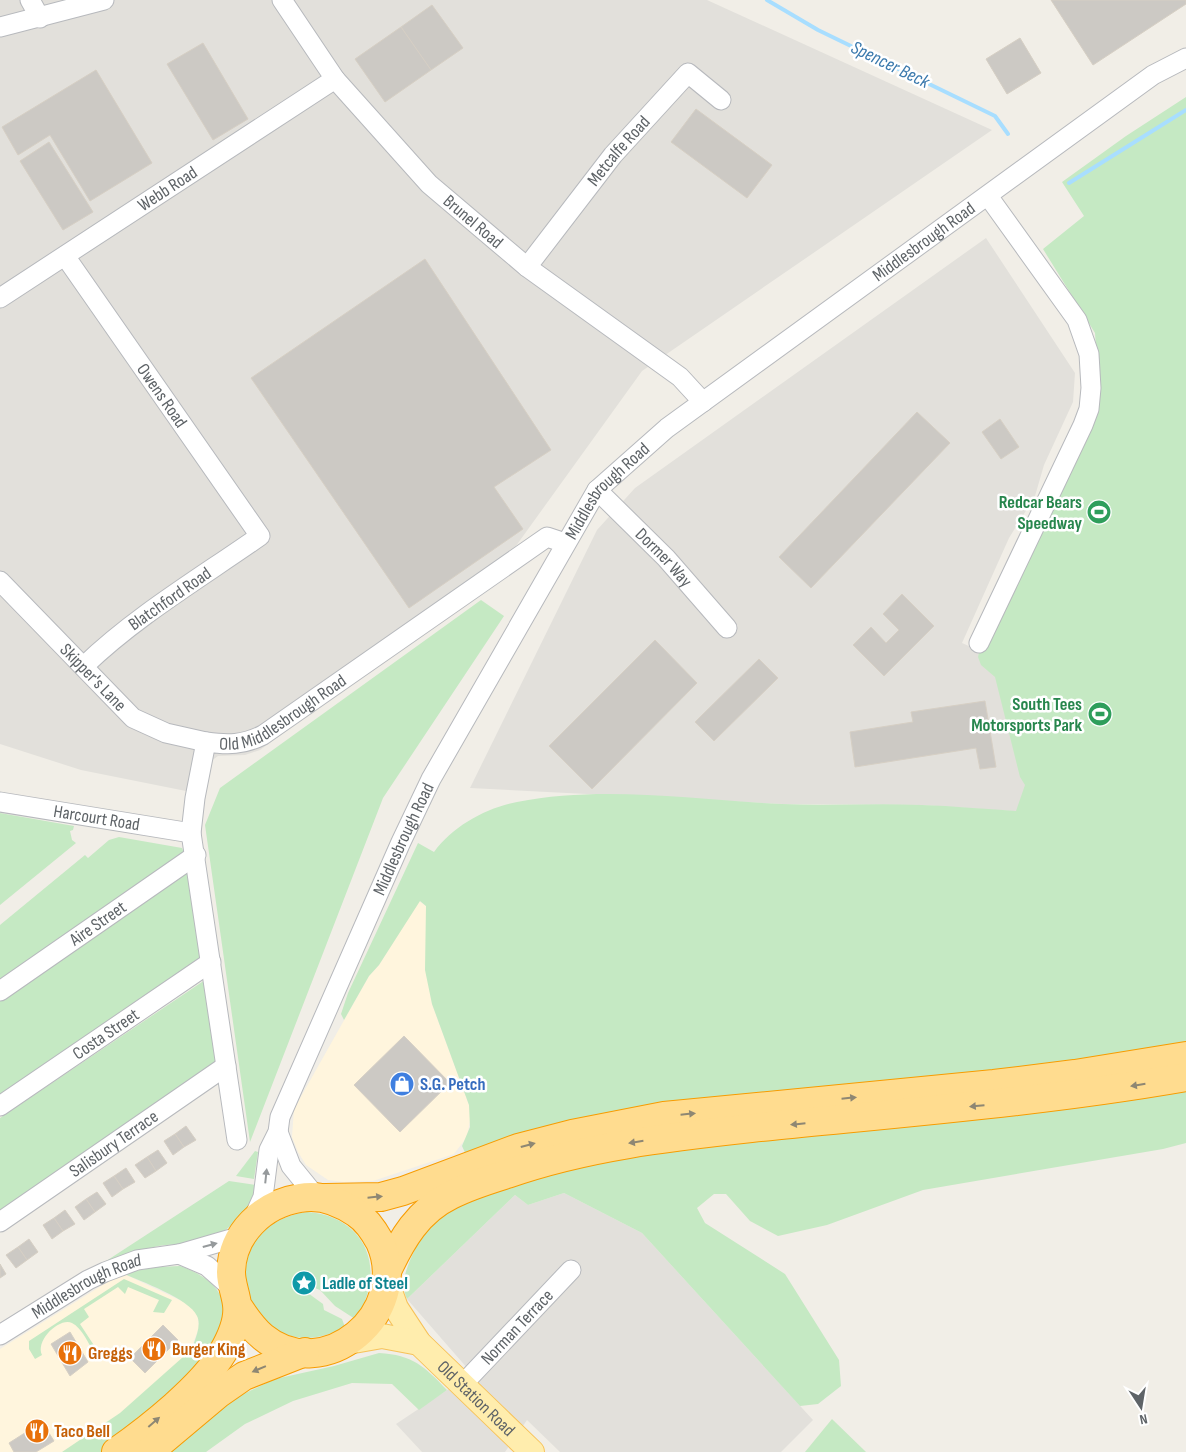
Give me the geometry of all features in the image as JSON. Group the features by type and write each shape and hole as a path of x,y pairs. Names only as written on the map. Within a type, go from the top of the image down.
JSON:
{"highway":[{"path":"116,1452 198,1383 214,1366 231,1336 235,1324 235,1297 231,1272 234,1254 247,1228 268,1208 286,1200 306,1196 322,1198 382,1197 518,1148 619,1124 664,1116 1066,1075 1186,1056"},
{"path":"235,1297 248,1324 264,1338 284,1348 305,1352 327,1350 348,1342 363,1331 374,1317 383,1300 387,1277 406,1233 424,1212 450,1195 538,1163 572,1154 657,1138 1010,1103 1186,1077"},
{"path":"322,1198 345,1205 362,1217 375,1233 381,1245 387,1277"},
{"path":"149,1452 218,1394 244,1376 305,1352"}],"main road":[{"name":"Old Station Road","path":"387,1277 396,1308 419,1343 525,1450"},
{"path":"348,1342 382,1336 419,1343"}],"street":[{"path":"30,0 40,18"},
{"path":"0,27 104,0"},
{"name":"Brunel Road","path":"282,0 335,78 429,184 527,267 680,377 704,402"},
{"name":"Middlesbrough Road","path":"0,1335 88,1280 106,1272 137,1260 179,1254 247,1228 263,1197 269,1150 278,1132 284,1108 401,842 431,779 597,490 667,428 1153,75 1186,58"},
{"name":"Metcalfe Road","path":"527,267 613,155 688,73 721,100"},
{"name":"Webb Road","path":"0,298 335,78"},
{"path":"979,643 1083,425 1089,409 1092,388 1089,354 1077,320 988,196"},
{"name":"Owens Road","path":"65,256 260,536"},
{"name":"Dormer Way","path":"597,490 666,558 727,628"},
{"name":"Blatchford Road","path":"84,666 123,632 260,536"},
{"name":"Old Middlesbrough Road","path":"237,1140 192,833 195,798 206,742 232,745 248,742 263,735 547,537 566,542"},
{"name":"Skipper's Lane","path":"0,581 133,718 166,733 206,742"},
{"name":"Harcourt Road","path":"0,802 192,833"},
{"name":"Aire Street","path":"0,991 196,855"},
{"name":"Costa Street","path":"0,1106 211,962"},
{"name":"Salisbury Terrace","path":"0,1222 226,1066"},
{"path":"278,1132 291,1166 322,1198"},
{"path":"179,1254 207,1266 235,1297"},
{"name":"Norman Terrace","path":"462,1385 571,1270"}],"shaded area":[{"path":"0,0 707,0 992,130 642,371 490,582 260,750 245,755 218,756 211,761 201,794 81,770 0,744"},
{"path":"986,238 1075,373 1073,402 1044,465 1035,496 1009,538 962,643 989,655 1035,787 1024,812 922,805 783,804 470,788 597,530 635,488"},
{"path":"419,901 426,906 426,968 432,1004 469,1105 471,1115 467,1137 454,1154 373,1181 343,1182 328,1180 306,1165 298,1152 292,1137 294,1109 369,976 379,965"},
{"path":"564,1193 642,1233 813,1420 781,1452 560,1452 527,1420 505,1452 422,1452 396,1424 447,1390 475,1377 407,1299 515,1195 528,1205"},
{"path":"122,1273 190,1305 198,1316 199,1328 181,1374 78,1452 0,1452 0,1349"}],"green space":[{"name":"South Tees Motorsports Park","path":"1186,97 1186,1047 467,1157 462,1146 470,1127 469,1105 432,1004 425,970 426,906 420,901 379,965 369,976 344,1020 341,1014 348,993 418,843 434,852 460,826 494,809 517,802 583,795 649,795 799,805 922,805 1016,811 1025,785 1020,777 995,677 981,665 978,657 980,649 1003,609 1007,607 1098,377 1095,333 1043,249 1084,216 1062,182 1126,136"},
{"path":"481,600 504,616 383,798 250,1142 205,825 220,788"},
{"path":"0,813 74,826 73,830 70,831 72,840 76,843 0,905"},
{"path":"119,837 182,848 184,853 0,980 0,925 85,855 88,858 109,840"},
{"path":"185,873 189,874 204,964 0,1103 0,1001"},
{"path":"205,980 219,1066 0,1216 0,1118"},
{"path":"1186,1087 1186,1143 1163,1149 923,1190 827,1225 778,1236 750,1221 726,1194 714,1194 697,1208 705,1223 785,1274 839,1360 841,1386 818,1404 800,1406 642,1233 564,1193 528,1205 515,1195 407,1299 405,1293 405,1274 415,1249 410,1245 458,1200 585,1160"},
{"path":"255,1151 258,1152 254,1179 236,1176"},
{"path":"229,1181 256,1185 253,1196 241,1216 222,1232 200,1242 158,1246 100,1265"},
{"path":"307,1212 328,1216 344,1224 357,1235 366,1249 370,1266 370,1283 365,1301 355,1319 335,1306 320,1290 312,1287 304,1278 299,1281 301,1288 323,1304 324,1310 342,1319 345,1327 311,1338 283,1333 262,1318 249,1295 246,1269 253,1244 273,1224"},
{"path":"180,1266 191,1270 209,1281 221,1296 224,1306 222,1329 209,1357 194,1343 199,1322 193,1310 164,1291 122,1273 158,1267"},
{"path":"124,1279 172,1300 164,1313 153,1312 159,1300 128,1287 125,1294 118,1287 84,1309 89,1317 80,1324 97,1350 94,1352 76,1325 67,1322 61,1323 50,1331 42,1343 42,1355 35,1359 29,1349 29,1341"},
{"path":"192,1349 205,1362 103,1452 62,1452 120,1413"},
{"path":"379,1353 401,1356 417,1363 447,1390 419,1410 392,1384 352,1383 293,1401 245,1424 206,1452 162,1452 194,1423 237,1397 275,1379 334,1366"},
{"path":"832,1419 866,1452 805,1452"}],"building":[{"path":"1051,0 1186,0 1186,4 1093,65"},
{"path":"432,5 463,48 431,70 401,27"},
{"path":"401,27 431,70 385,102 355,59"},
{"path":"1020,38 1041,73 1007,94 986,59"},
{"path":"203,43 248,119 213,140 167,64"},
{"path":"96,70 152,163 90,201 50,135 18,155 2,127"},
{"path":"696,109 772,165 747,198 671,142"},
{"path":"49,142 93,212 63,230 20,161"},
{"path":"425,259 551,450 494,487 523,529 409,608 251,378"},
{"path":"917,412 950,443 811,588 779,557"},
{"path":"1000,419 1019,447 1001,459 982,432"},
{"path":"902,594 934,626 884,676 853,645 871,627 886,643 899,630 883,614"},
{"path":"655,640 697,683 592,789 549,746"},
{"path":"759,659 778,678 714,741 695,722"},
{"path":"985,701 996,767 980,769 976,748 855,767 850,732 913,722 911,712"},
{"name":"S.G. Petch","path":"404,1036 450,1083 400,1132 354,1085"},
{"path":"186,1126 196,1140 184,1147 175,1134"},
{"path":"175,1134 184,1147 173,1155 164,1141"},
{"path":"158,1150 167,1163 156,1171 147,1157"},
{"path":"147,1157 156,1171 145,1178 135,1165"},
{"path":"126,1168 135,1182 123,1189 114,1176"},
{"path":"114,1176 123,1189 112,1197 103,1183"},
{"path":"97,1192 106,1204 95,1212 86,1199"},
{"path":"86,1199 95,1212 84,1220 75,1207"},
{"path":"65,1210 75,1224 63,1231 54,1218"},
{"path":"54,1218 63,1231 52,1239 43,1225"},
{"path":"29,1239 38,1252 27,1260 18,1247"},
{"path":"18,1247 27,1260 16,1268 6,1255"},
{"path":"0,1264 6,1274 0,1278"},
{"name":"Burger King","path":"163,1325 178,1340 145,1373 130,1358"},
{"name":"Greggs","path":"70,1332 88,1362 70,1376 51,1344"},
{"name":"Taco Bell","path":"42,1422 54,1441 36,1452 14,1452 9,1443"}],"waterway":[{"name":"Spencer Beck","path":"767,0 818,30 995,116 1008,134"},
{"name":"Spencer Beck","path":"1069,183 1186,110"}],"place":[{"name":"Redcar Bears Speedway","path":"1099,512"},
{"name":"South Tees Motorsports Park","path":"1100,714"},
{"name":"S.G. Petch","path":"402,1084"},
{"name":"Ladle of Steel","path":"304,1283"},
{"name":"Burger King","path":"154,1349"},
{"name":"Greggs","path":"70,1353"},
{"name":"Taco Bell","path":"37,1431"}]}
